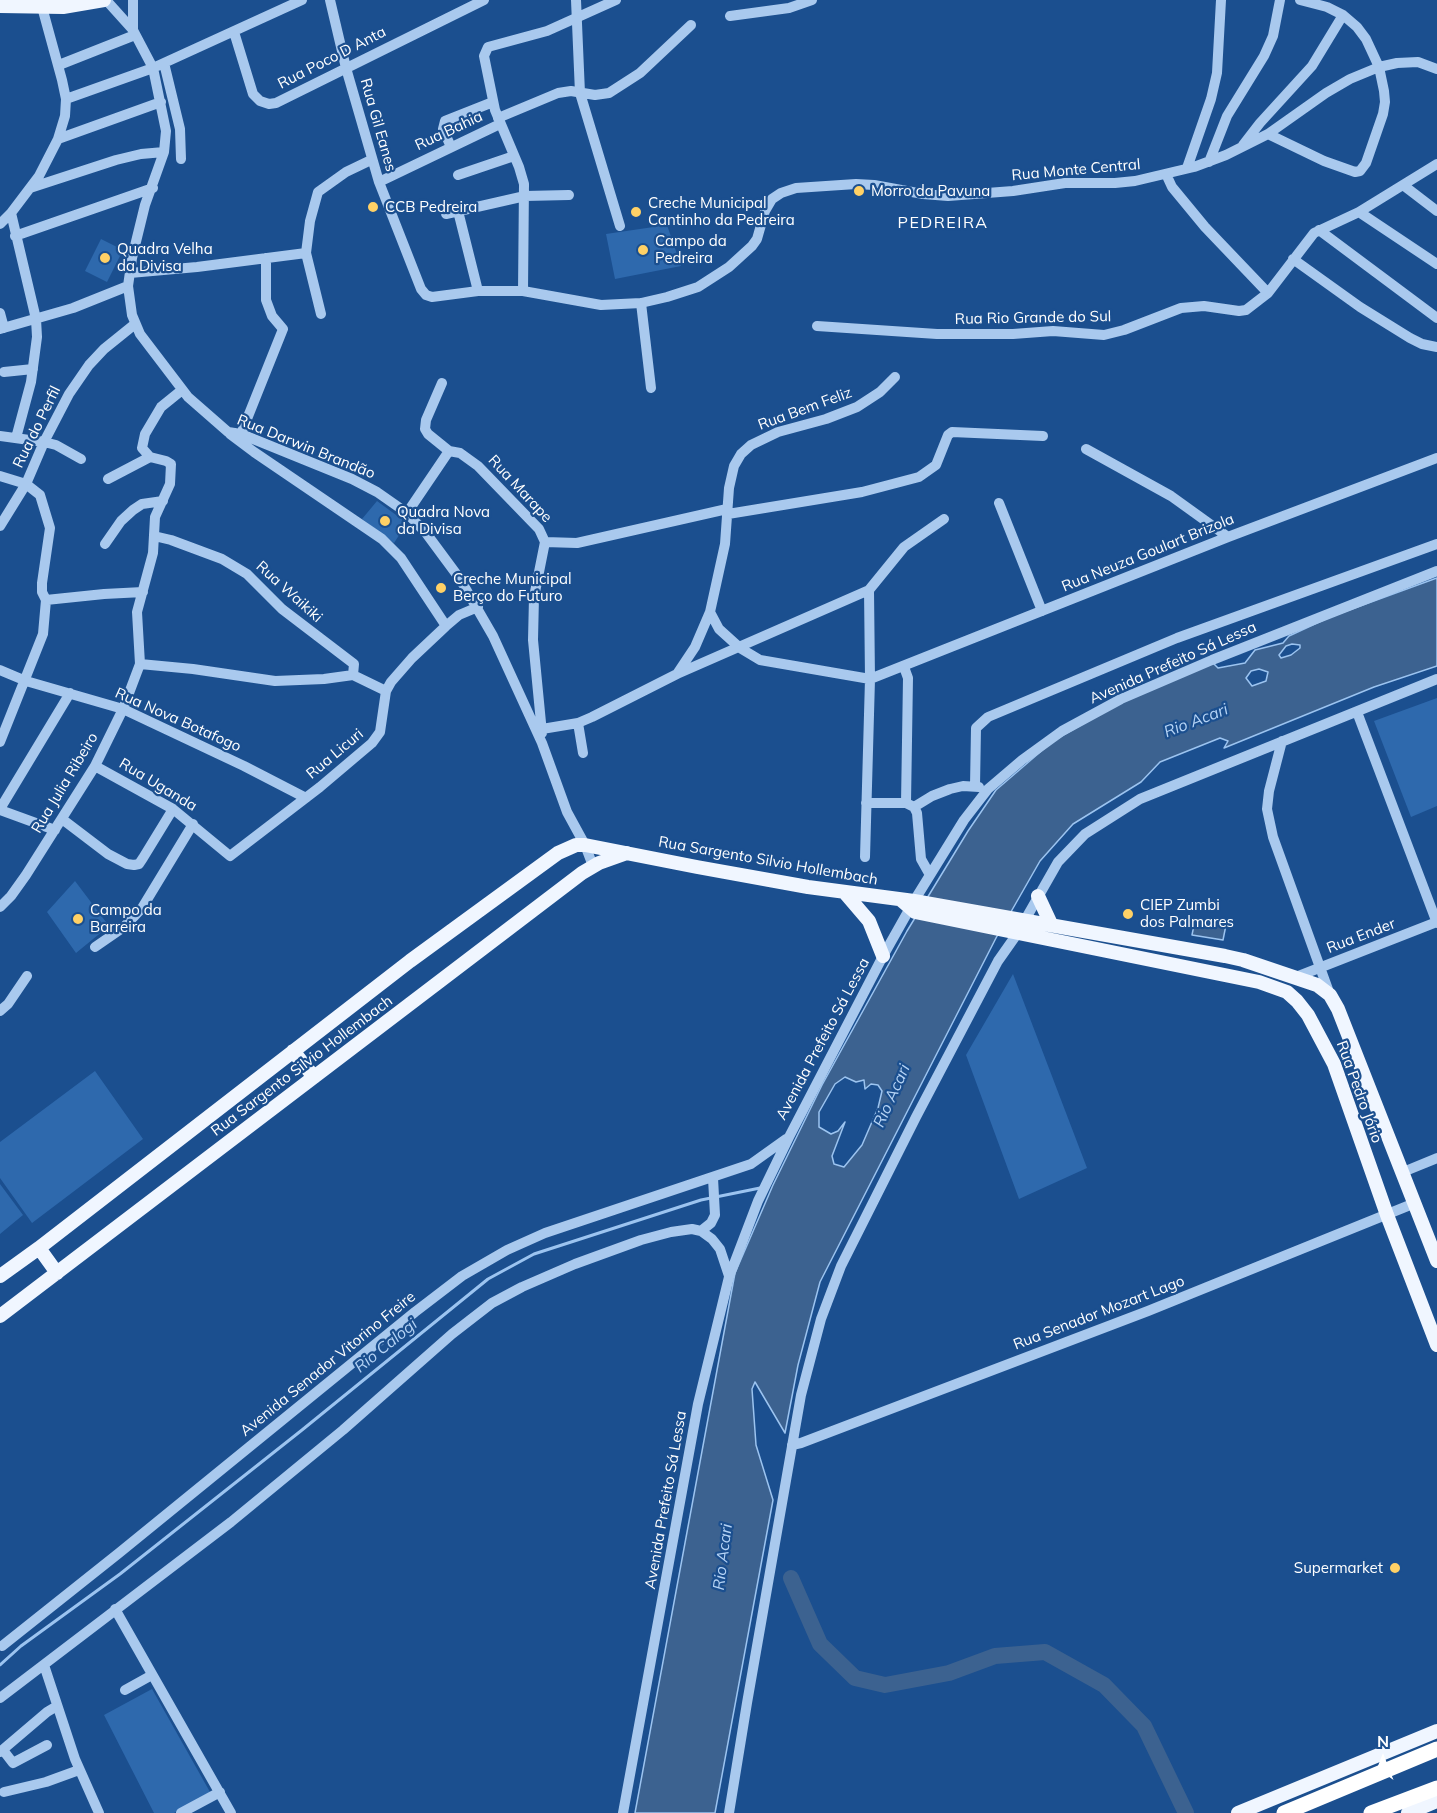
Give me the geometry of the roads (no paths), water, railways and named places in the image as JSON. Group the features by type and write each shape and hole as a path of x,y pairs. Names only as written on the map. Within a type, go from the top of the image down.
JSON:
{"highway":[{"path":"1284,1813 1437,1749"},
{"path":"1371,1813 1437,1788"}],"main road":[{"path":"0,6 42,7 105,0"},
{"name":"Rua Sargento Silvio Hollembach","path":"0,1276 293,1051 565,848 585,845 629,852 697,867 912,904 1052,924 1243,960 1317,985 1330,995"},
{"name":"Rua Sargento Silvio Hollembach","path":"0,1316 593,866 629,852"},
{"path":"845,892 869,921 883,956"},
{"path":"1038,896 1052,924"},
{"name":"Rua Sargento Silvio Hollembach","path":"912,904 1012,933"},
{"name":"Rua Pedro Jório","path":"1012,933 1259,982 1287,992 1297,1001 1308,1015 1334,1064 1387,1215 1437,1344"},
{"name":"Rua Pedro Jório","path":"1330,995 1356,1054 1437,1260"},
{"path":"293,1051 314,1077"},
{"path":"1334,1064 1356,1054"},
{"path":"39,1248 57,1273"},
{"path":"1238,1813 1437,1731"},
{"path":"1408,1813 1437,1801"}],"street":[{"path":"59,66 134,32 105,0"},
{"name":"Rua Darwin Brandão","path":"133,0 134,32 153,68 166,131 164,152 145,205 130,273 128,286 135,324 152,351 182,390 228,432 241,434 352,479 377,492 407,513 440,551 478,607 510,670 542,743 563,804 585,845 593,866"},
{"path":"66,99 153,68 302,0"},
{"name":"Rua Gil Eanes","path":"330,0 371,160 421,290"},
{"name":"Rua Poco D Anta","path":"234,32 253,94 265,103 276,103 484,0"},
{"path":"576,0 580,93 621,226"},
{"path":"523,291 525,196 522,176 499,121 484,56 488,47 547,31 616,0"},
{"path":"730,16 770,5 789,8 812,0"},
{"path":"1187,168 1211,99 1216,73 1221,0"},
{"path":"1209,162 1227,116 1264,56 1273,36 1280,0"},
{"path":"1268,134 1323,161 1355,172 1360,171 1366,163 1384,108 1384,90 1379,67 1366,39 1357,27 1343,15 1327,7 1300,0"},
{"path":"0,224 30,188 58,139 65,116 66,99 42,7"},
{"path":"1242,147 1260,123 1312,66 1343,15"},
{"name":"Rua Bahia","path":"379,182 552,94 571,91 595,95 609,93 640,73 691,24"},
{"name":"Rua Monte Central","path":"421,290 432,297 478,291 523,291 601,305 640,303 698,287 729,267 757,239 765,211 772,199 796,188 865,185 923,194 960,195 1014,191 1065,183 1131,182 1209,162 1242,147 1268,134 1326,93 1350,79 1379,67 1418,62 1437,69"},
{"path":"164,63 180,129 181,159"},
{"path":"58,139 161,102"},
{"path":"451,147 443,129 445,121 493,102"},
{"path":"30,188 116,160 141,154 164,152"},
{"path":"458,175 514,156"},
{"path":"321,314 306,253 310,221 318,192 346,172 371,160"},
{"path":"1166,174 1172,187 1205,227 1268,292 1314,233 1359,212 1437,164"},
{"path":"1403,185 1437,211"},
{"path":"15,236 153,188"},
{"path":"446,214 525,196 569,195"},
{"path":"458,211 478,291"},
{"path":"1359,212 1437,264"},
{"path":"11,213 36,319 33,369 16,438"},
{"path":"1319,230 1437,318"},
{"path":"130,273 306,253"},
{"path":"241,434 283,329 272,316 266,300 266,258"},
{"path":"1293,259 1360,307 1410,338 1422,344 1437,347"},
{"path":"0,313 2,329 73,308 128,286"},
{"name":"Rua Rio Grande do Sul","path":"817,326 937,334 1013,334 1053,331 1104,334 1124,330 1181,308 1204,306 1246,310 1268,292"},
{"path":"640,303 651,388"},
{"name":"Rua do Perfil","path":"1,522 26,484 44,442 69,394 89,365 104,349 135,324"},
{"path":"4,372 33,369"},
{"name":"Rua Bem Feliz","path":"676,674 695,647 710,612 725,544 734,466 741,454 751,445 778,432 857,408 880,392 895,377"},
{"name":"Rua Marape","path":"442,383 426,420 425,429 428,434 449,451 460,453 478,466 539,529 545,542 534,597 532,640 542,743"},
{"path":"182,390 161,407 145,434 142,448 150,457 168,462 171,466 170,484 155,517 153,553 136,619 140,664 275,681 314,680 353,675 386,691"},
{"path":"228,432 382,539 401,558 446,626"},
{"path":"545,542 577,543 728,512 861,492 919,477 936,465 948,435 952,432 1043,436"},
{"path":"0,436 56,445 81,459"},
{"path":"1086,449 1171,496 1228,537"},
{"path":"407,513 449,451"},
{"path":"108,478 150,457"},
{"name":"Rua Neuza Goulart Brizola","path":"870,679 1228,537 1437,458"},
{"path":"0,476 26,484 40,495 50,528 42,583 42,592 46,600 43,634 0,742"},
{"path":"105,544 121,521 133,510 142,504 163,501"},
{"path":"999,503 1042,611"},
{"path":"542,729 578,723 676,674 869,590 904,547 944,519"},
{"name":"Rua Waikiki","path":"154,536 212,555 247,574 282,609 354,664 353,675"},
{"path":"975,786 976,728 988,717 1177,638 1437,544"},
{"name":"Avenida Prefeito Sá Lessa","path":"623,1813 698,1404 729,1277 758,1201 789,1137 883,956 964,820 988,789 1022,760 1062,731 1121,699 1212,660 1437,571"},
{"path":"865,857 870,679 869,590"},
{"path":"46,600 143,592"},
{"name":"Rua Licuri","path":"230,856 339,772 377,738 380,732 386,691 412,658 446,626 459,615 478,607"},
{"path":"710,612 719,629 740,648 760,660 870,679"},
{"name":"Rua Julia Ribeiro","path":"0,907 11,896 95,766 123,709 140,664"},
{"path":"904,667 908,678 910,805 917,813 921,859 930,875"},
{"name":"Rua Nova Botafogo","path":"0,670 26,681 123,709 306,798"},
{"path":"729,1813 783,1491 801,1395 821,1319 841,1266 1020,920 1069,848 1113,814 1167,787 1437,679"},
{"path":"55,830 0,810 70,693"},
{"path":"1357,712 1437,922"},
{"path":"578,723 583,753"},
{"name":"Rua Pedro Jório","path":"1282,741 1269,791 1267,810 1273,837 1322,967 1330,995"},
{"name":"Rua Uganda","path":"95,766 173,808 230,856"},
{"path":"867,803 910,805 963,786 988,789"},
{"path":"62,819 108,854 134,865 139,864 173,808"},
{"path":"95,947 124,927 142,908 193,824"},
{"name":"Rua Ender","path":"1296,977 1437,922"},
{"path":"0,1011 8,1004 27,976"},
{"name":"Avenida Senador Vitorino Freire","path":"2,1646 462,1276 507,1250 545,1233 751,1164 789,1137"},
{"path":"1403,1172 1437,1158"},
{"path":"701,1231 713,1219 713,1178"},
{"name":"Rua Senador Mozart Lago","path":"792,1445 1148,1311 1415,1203"},
{"path":"0,1698 231,1522 343,1430 452,1334 492,1303 575,1263 641,1240 692,1229 701,1231 720,1249 729,1277"},
{"path":"115,1610 231,1813"},
{"path":"44,1665 79,1770 99,1813"},
{"path":"125,1690 152,1675"},
{"path":"47,1745 13,1763 1,1751 57,1706"},
{"path":"4,1792 46,1782 79,1770"},
{"path":"181,1813 220,1792"}],"water":[{"name":"Rio Acari","path":"1437,578 1437,666 1374,687 1224,748 1228,741 1220,738 1160,762 1141,782 1073,824 1040,861 996,938 820,1282 798,1365 785,1433 755,1382 752,1389 756,1445 773,1500 715,1813 635,1813 735,1273 773,1185 822,1085 907,931 996,790 1053,741 1140,691 1213,663 1218,668 1245,663 1255,650 1283,643 1289,636 1330,617","holes":["1300,645 1300,648 1291,655 1281,658 1279,655 1286,646","1259,669 1268,672 1266,681 1252,686 1246,678 1251,671","845,1077 856,1082 864,1080 865,1089 871,1084 878,1085 882,1091 878,1108 862,1145 844,1167 834,1164 832,1156 845,1122 838,1131 831,1134 819,1127 819,1112 835,1084"]},
{"path":"1195,920 1226,925 1223,940 1192,935"}],"waterway":[{"name":"Rio Calogi","path":"0,1665 21,1646 120,1574 488,1279 534,1254 701,1200 760,1188"},
{"path":"791,1578 820,1644 855,1678 885,1685 949,1673 995,1656 1045,1652 1104,1685 1144,1726 1186,1813"}],"place":[{"name":"Morro da Pavuna","path":"859,191"},
{"name":"CCB Pedreira","path":"373,207"},
{"name":"Creche Municipal Cantinho da Pedreira","path":"636,212"},
{"name":"Campo da Pedreira","path":"643,250"},
{"name":"Quadra Velha da Divisa","path":"105,258"},
{"name":"Quadra Nova da Divisa","path":"385,521"},
{"name":"Creche Municipal Berço do Futuro","path":"441,588"},
{"name":"CIEP Zumbi dos Palmares","path":"1128,914"},
{"name":"Campo da Barreira","path":"78,919"},
{"name":"Supermarket","path":"1395,1568"}],"district":[{"name":"PEDREIRA","path":"943,223"}]}
